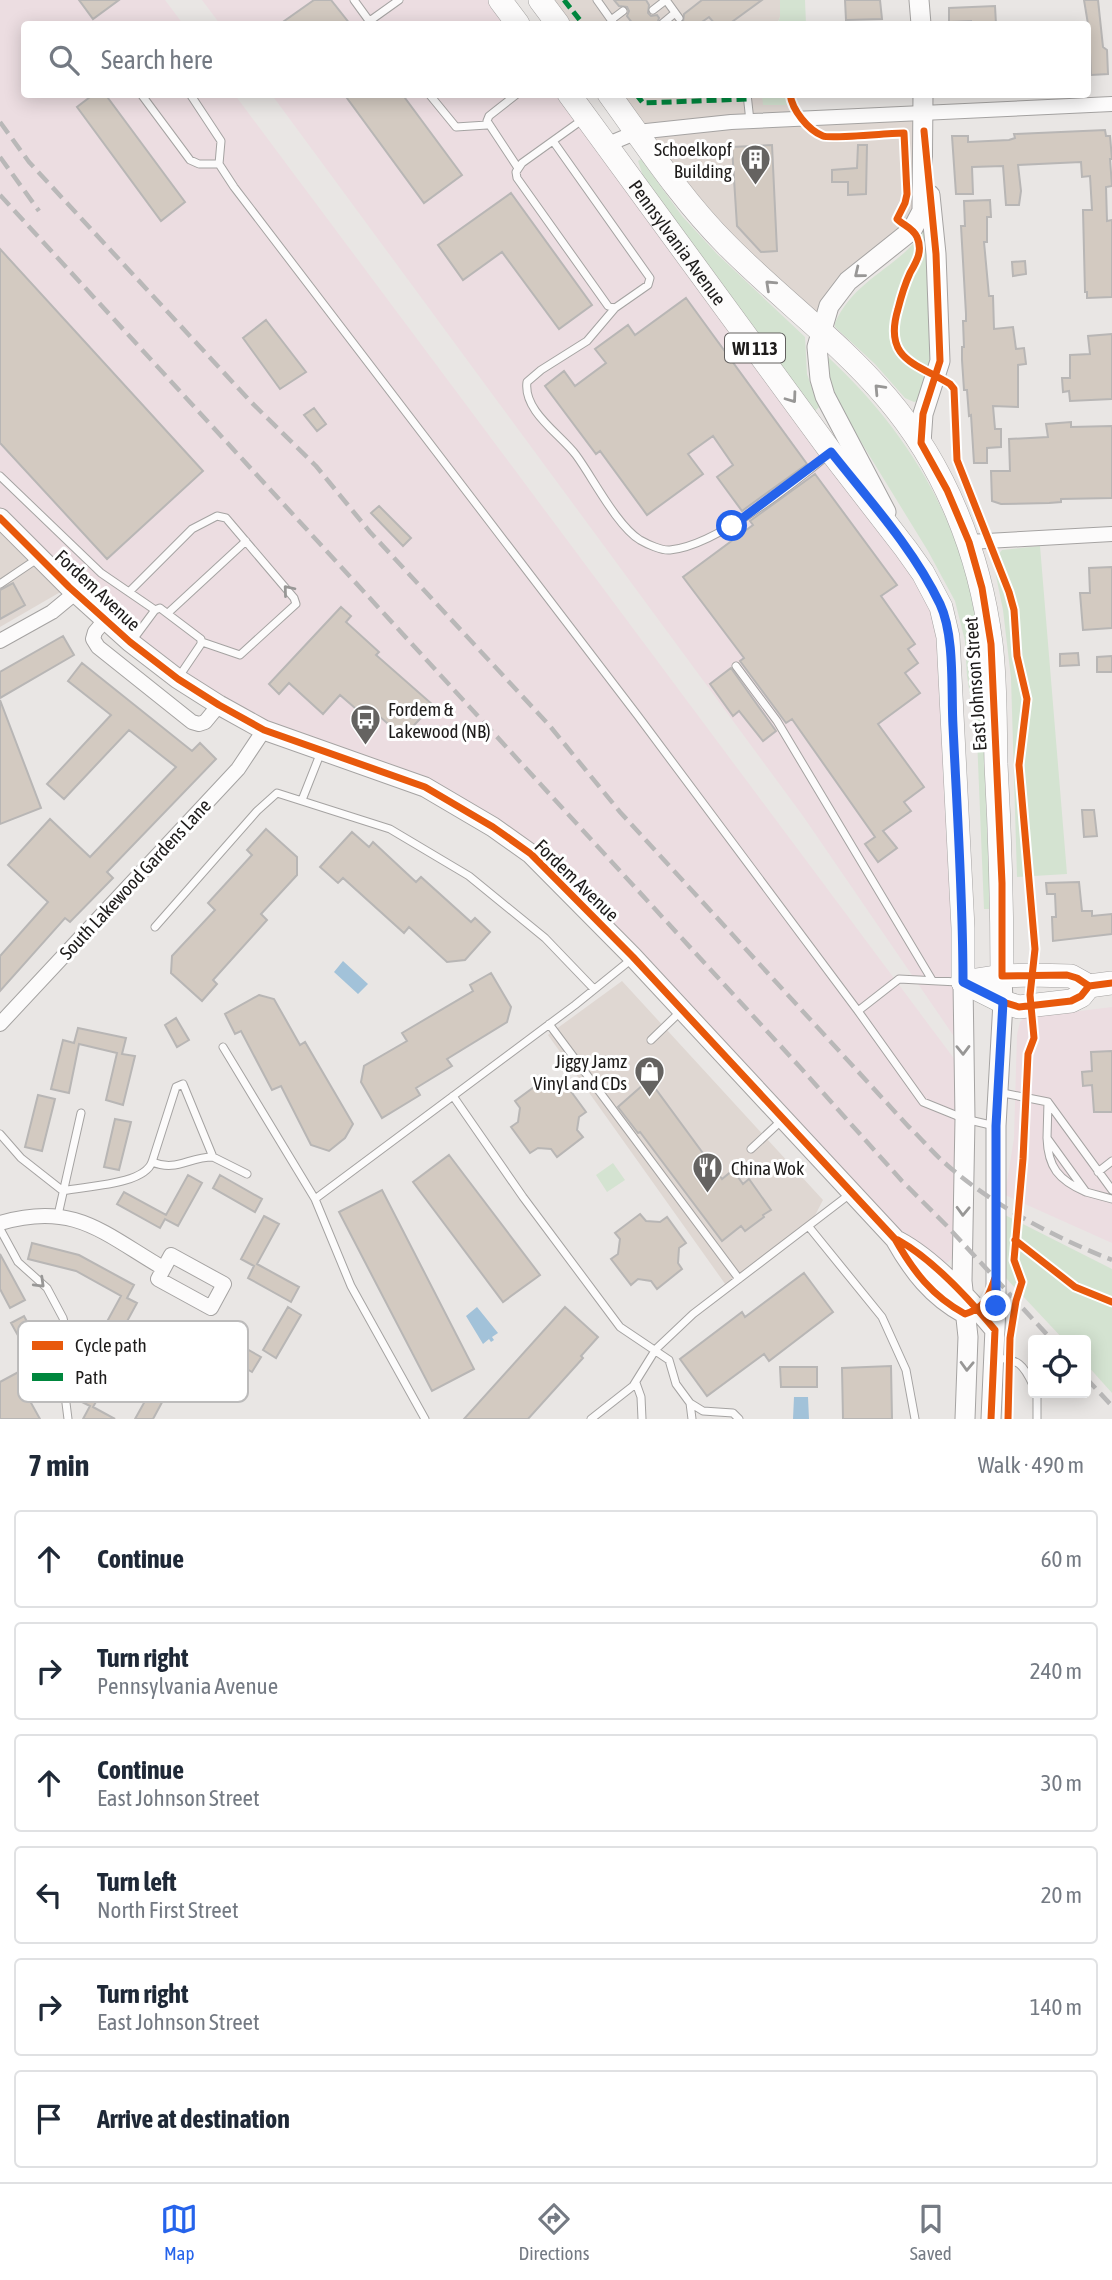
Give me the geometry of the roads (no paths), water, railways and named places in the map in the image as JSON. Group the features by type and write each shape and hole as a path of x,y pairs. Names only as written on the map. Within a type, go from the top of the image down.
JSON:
{"main road":[{"path":"500,0 516,21"},
{"path":"540,0 556,21"},
{"name":"Pennsylvania Avenue","path":"572,98 831,452 906,549 923,573 941,607 948,637 963,982"},
{"name":"Pennsylvania Avenue","path":"612,98 701,218 852,360 888,398 921,443"},
{"name":"East Johnson Street","path":"921,443 947,490 969,542 982,588 991,644 1002,883 1002,976"},
{"path":"963,982 1002,976 1071,976 1089,986 1112,983"},
{"path":"963,982 1019,1007 1066,1002 1081,996 1089,986"}],"street":[{"path":"919,0 921,21"},
{"path":"606,145 637,132 750,121 1112,104"},
{"path":"906,549 825,396 817,356 820,332 829,306 848,281 912,230 922,211 924,112"},
{"path":"921,443 923,414 940,360 936,254 924,112"},
{"name":"Fordem Avenue","path":"0,518 75,593 130,642 219,705 264,730 425,787 493,827 531,854 633,957 895,1239 912,1269 944,1302 969,1306"},
{"path":"969,542 1112,534"},
{"path":"0,640 52,612 75,593"},
{"path":"105,620 93,639 98,647 192,722 205,722 219,705"},
{"name":"South Lakewood Gardens Lane","path":"0,1024 238,769 264,730"},
{"name":"East Johnson Street","path":"991,1419 995,1330 996,1126 1002,976"},
{"path":"963,982 965,1119 962,1243 969,1306 965,1419"},
{"path":"0,1223 33,1215 58,1215 75,1219 163,1268"},
{"name":"Fordem Avenue","path":"895,1239 913,1249 995,1330"},
{"path":"913,1249 933,1264 945,1264 950,1263 962,1243"},
{"path":"969,1306 987,1298 995,1278"}],"lane":[{"path":"354,0 370,21"},
{"path":"373,21 399,0"},
{"path":"597,0 612,21"},
{"path":"653,10 666,0 677,15 666,21"},
{"path":"614,21 623,11"},
{"path":"144,98 193,163 219,164"},
{"path":"193,98 220,141 219,164 646,727 923,1102 965,1119 996,1126"},
{"path":"432,98 456,127 487,125"},
{"path":"512,98 489,116 487,125 518,168"},
{"path":"747,98 750,121"},
{"path":"586,117 516,172 517,178 608,306 615,308"},
{"path":"553,141 650,278 648,285 615,308 587,341 541,370 527,382 526,389 532,405 592,476 621,521 639,539 668,551 698,542 732,526 831,452"},
{"path":"0,476 101,573 155,610"},
{"path":"129,592 192,529 217,516 226,518 296,601 296,604 240,655 202,642 160,608 155,610 130,642"},
{"path":"168,613 246,541"},
{"path":"0,584 39,557"},
{"path":"178,678 202,642"},
{"path":"736,666 777,721 932,980"},
{"path":"302,800 321,751"},
{"path":"155,927 277,793 390,829 469,876 545,938 594,989"},
{"path":"315,1199 549,1024 633,957"},
{"path":"858,1011 899,979 963,982"},
{"path":"651,1040 682,1011"},
{"path":"549,1024 739,1279"},
{"path":"223,1047 315,1199 351,1286 425,1419"},
{"path":"0,1134 21,1158 63,1191 129,1179 145,1172 152,1161 176,1087 183,1084 213,1157"},
{"path":"998,1092 1048,1102 1112,1190"},
{"path":"453,1096 523,1197 620,1327 656,1349 668,1360 676,1384 690,1403 704,1410 733,1413 739,1419"},
{"path":"1048,1102 1047,1138 1086,1192 1112,1199"},
{"path":"58,1215 81,1113"},
{"path":"751,1149 783,1120"},
{"path":"152,1161 172,1167 204,1157 213,1157 247,1174"},
{"path":"1098,1172 1112,1161"},
{"path":"591,1419 636,1382 656,1349 693,1314 851,1194"},
{"path":"808,1227 882,1317 905,1370 915,1419"},
{"path":"0,1229 18,1262 47,1288 64,1321"},
{"path":"994,1358 1010,1359 1024,1366 1028,1374"},
{"path":"636,1382 641,1397 642,1419"},
{"path":"1037,1398 1037,1419"},
{"path":"690,1403 692,1419"}],"water":[{"path":"343,961 368,984 358,994 334,972"},
{"path":"477,1307 498,1333 492,1337 494,1340 491,1342 489,1339 483,1344 466,1316"},
{"path":"794,1397 808,1397 809,1419 793,1419"}],"railway":[{"path":"0,122 29,162 251,402 316,466 370,532 549,725 620,812 932,1151 965,1180 1005,1207 1047,1231 1112,1260"},
{"path":"0,157 39,211"},
{"path":"0,195 902,1181 1047,1335"},
{"path":"1091,1383 1112,1406"}],"place":[{"name":"Schoelkopf Building","path":"755,187"},
{"name":"Fordem & Lakewood (NB)","path":"365,747"},
{"name":"Jiggy Jamz Vinyl and CDs","path":"650,1099"},
{"name":"China Wok","path":"708,1195"}]}
